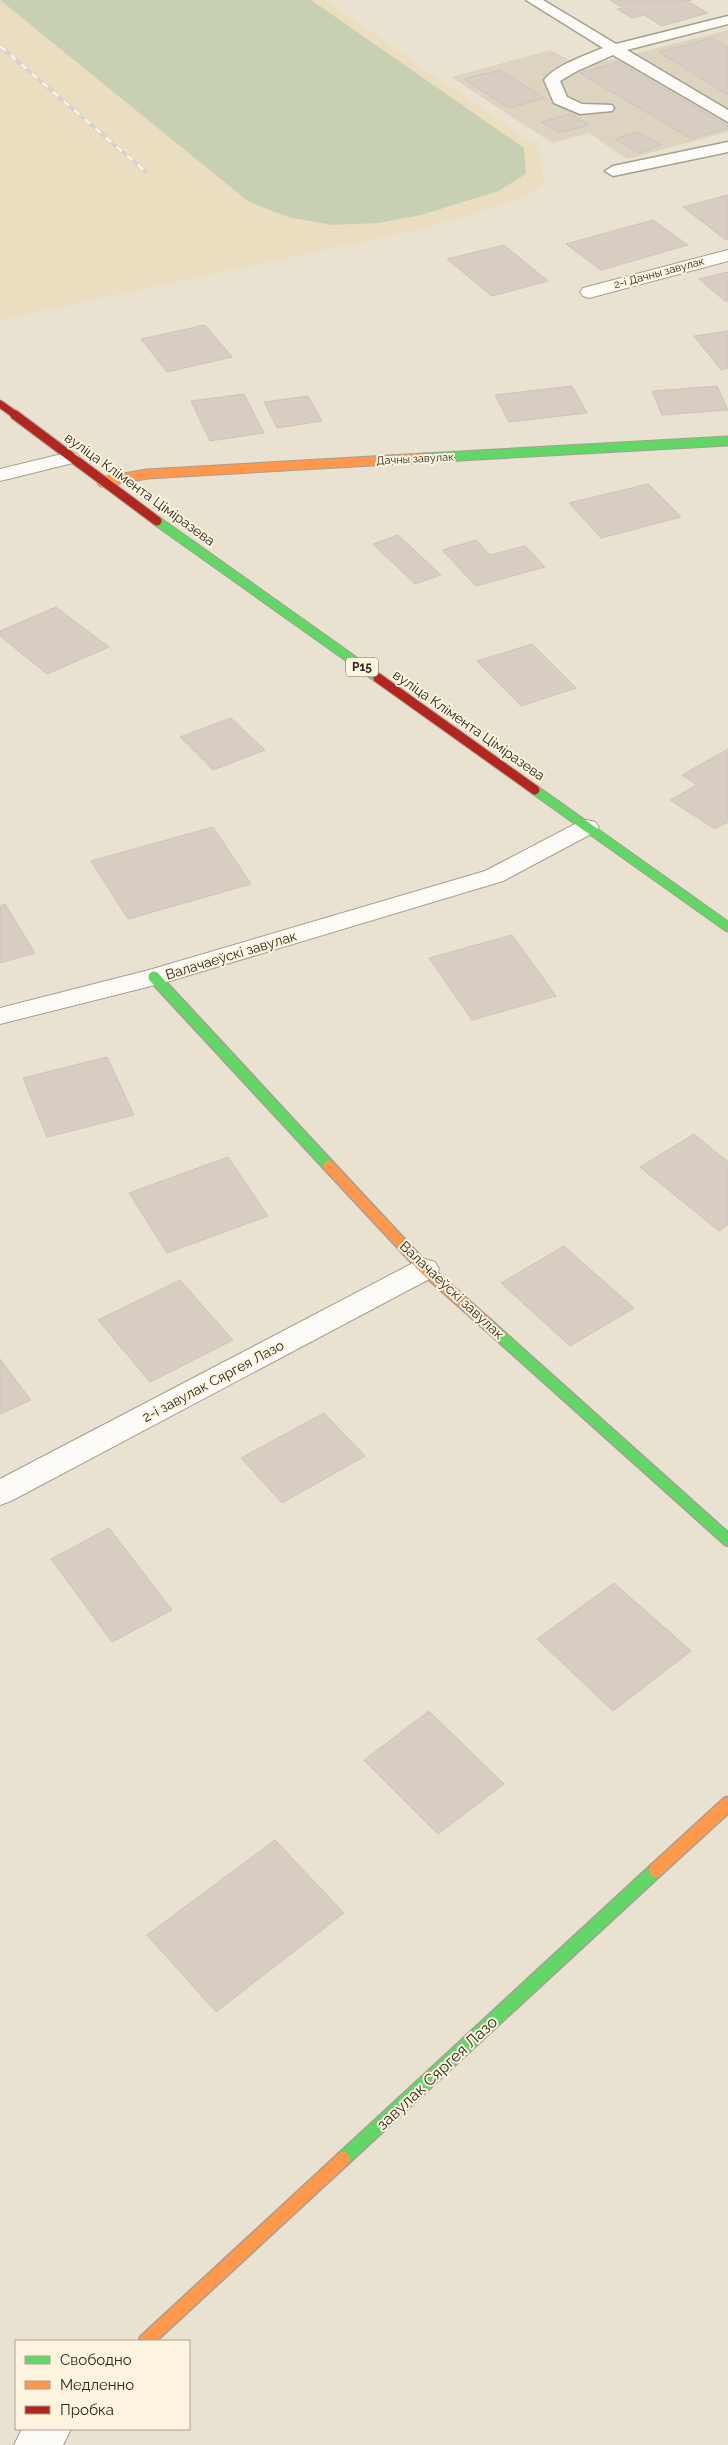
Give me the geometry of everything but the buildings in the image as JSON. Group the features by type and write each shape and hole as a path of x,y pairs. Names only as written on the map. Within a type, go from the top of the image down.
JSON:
{"street":[{"name":"2-і Дачны завулак","path":"589,292 728,254"},
{"name":"вуліца Клімента Ціміразева","path":"0,404 102,482 728,927"},
{"name":"Дачны завулак","path":"102,482 148,474 728,441"},
{"path":"0,475 70,458"},
{"name":"Валачаеўскі завулак","path":"0,1016 154,977 494,876 587,827"},
{"name":"Валачаеўскі завулак","path":"154,977 425,1269 728,1540"},
{"name":"2-і завулак Сяргея Лазо","path":"0,1493 425,1269"},
{"name":"завулак Сяргея Лазо","path":"147,2340 728,1804"},
{"path":"34,2445 50,2430"}],"lane":[{"path":"533,0 728,117"},
{"path":"606,108 580,109 560,100 552,80 572,65 615,48 728,20"},
{"path":"613,171 728,147"}],"shaded area":[{"path":"0,0 325,0 537,146 545,182 528,196 427,228 0,320"},
{"path":"728,30 728,132 627,159 589,133 552,143 451,77 551,50 582,67"}],"green space":[{"path":"0,0 311,0 524,148 526,174 499,191 421,215 378,223 332,225 288,217 249,202"}],"railway":[{"path":"0,46 146,172"}],"traffic: fast":[{"path":"424,458 728,441"},
{"path":"157,521 378,678"},
{"path":"535,790 728,927"},
{"path":"154,977 329,1166"},
{"path":"487,1324 728,1540"},
{"path":"343,2159 656,1870"}],"traffic: slow":[{"path":"102,482 147,474 424,458"},
{"path":"329,1166 425,1269 487,1324"},
{"path":"656,1870 728,1804"},
{"path":"147,2340 343,2159"}],"traffic: jam":[{"path":"0,404 157,521"},
{"path":"378,678 535,790"}]}
